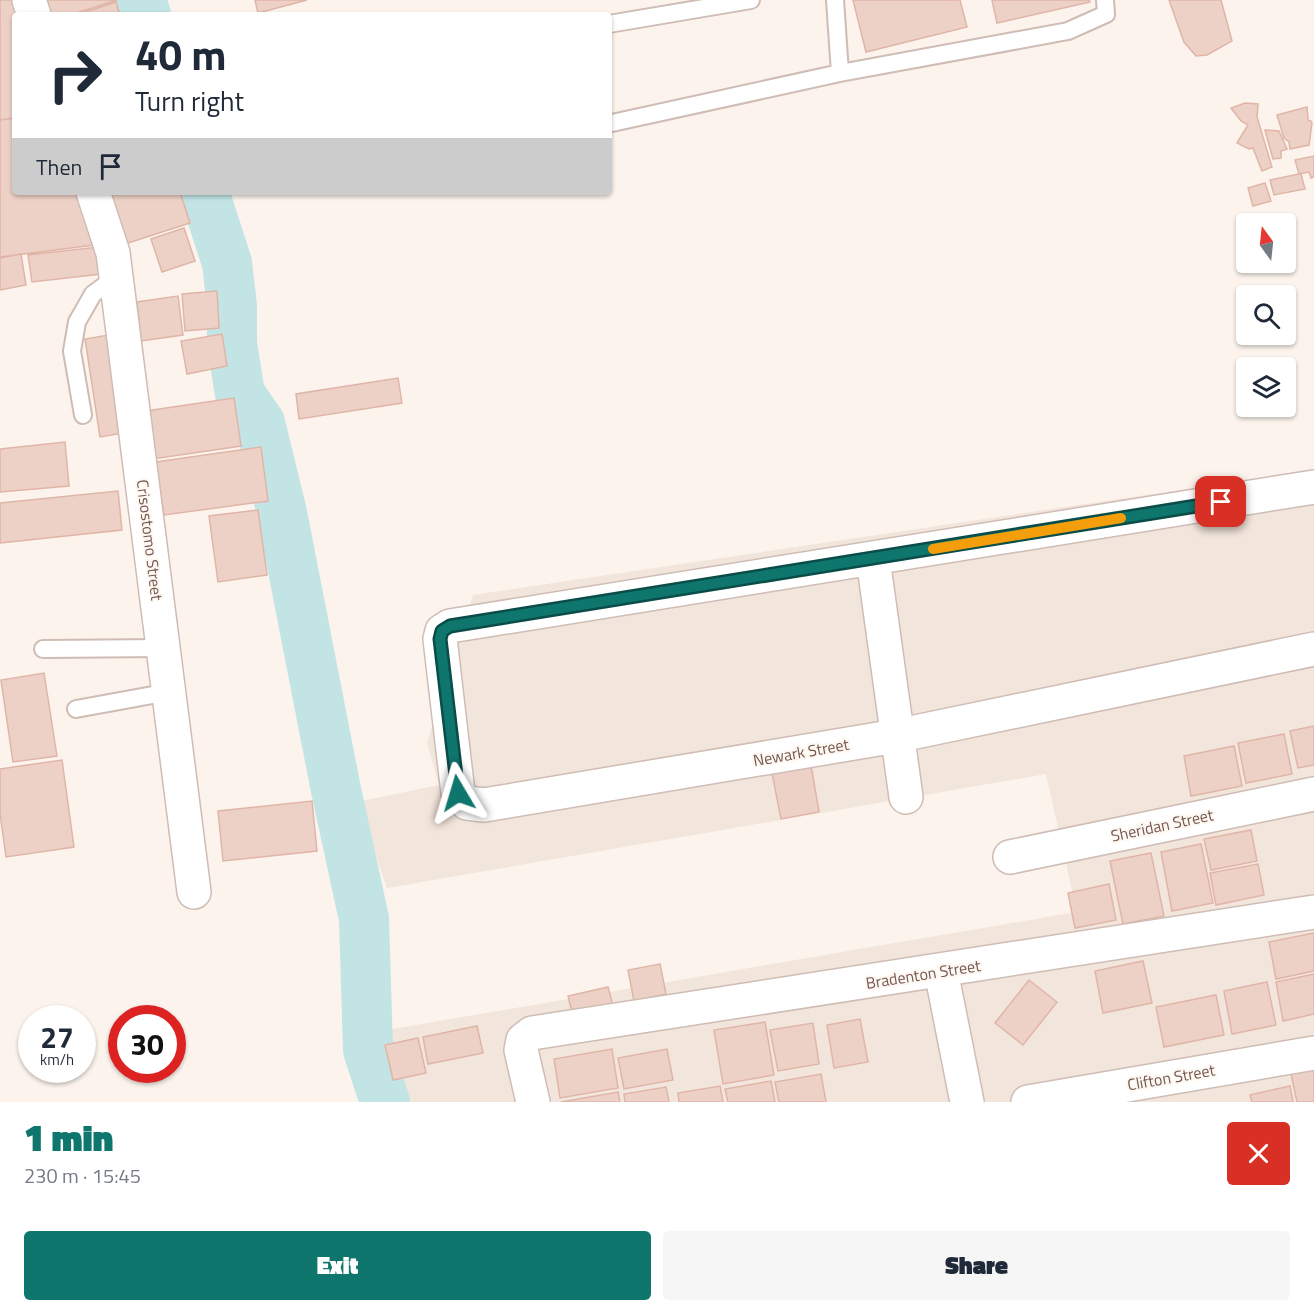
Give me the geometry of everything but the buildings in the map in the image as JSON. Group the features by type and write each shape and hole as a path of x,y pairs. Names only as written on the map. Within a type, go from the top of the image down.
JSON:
{"street":[{"name":"Crisostomo Street","path":"94,195 113,253 194,892"},
{"path":"906,797 873,559 1314,487"},
{"name":"Newark Street","path":"873,559 450,626 442,631 440,639 458,793 467,803 484,806 896,736 1314,649"},
{"name":"Sheridan Street","path":"1010,856 1314,794"},
{"name":"Bradenton Street","path":"532,1102 521,1050 523,1040 532,1033 1314,912"},
{"path":"942,971 967,1102"},
{"name":"Clifton Street","path":"1028,1102 1314,1053"}],"lane":[{"path":"612,23 751,0"},
{"path":"835,0 840,73"},
{"path":"612,123 840,73 1068,31 1106,14 1105,0"},
{"path":"84,415 72,351 77,322 93,294 116,277"},
{"path":"43,649 164,648"},
{"path":"76,709 169,692"}],"shaded area":[{"path":"1314,470 1314,1102 396,1102 375,1032 1077,912 1046,774 387,888 357,802 439,785 427,743 473,595"}],"waterway":[{"path":"141,0 145,12"},
{"path":"205,195 227,263 232,306 232,344 240,394 260,423 282,513 335,785 364,919 368,1050 385,1102"}],"slow traffic":[{"path":"933,549 1121,518"}],"route":[{"path":"458,793 440,639 442,631 450,626 1221,502"}]}
